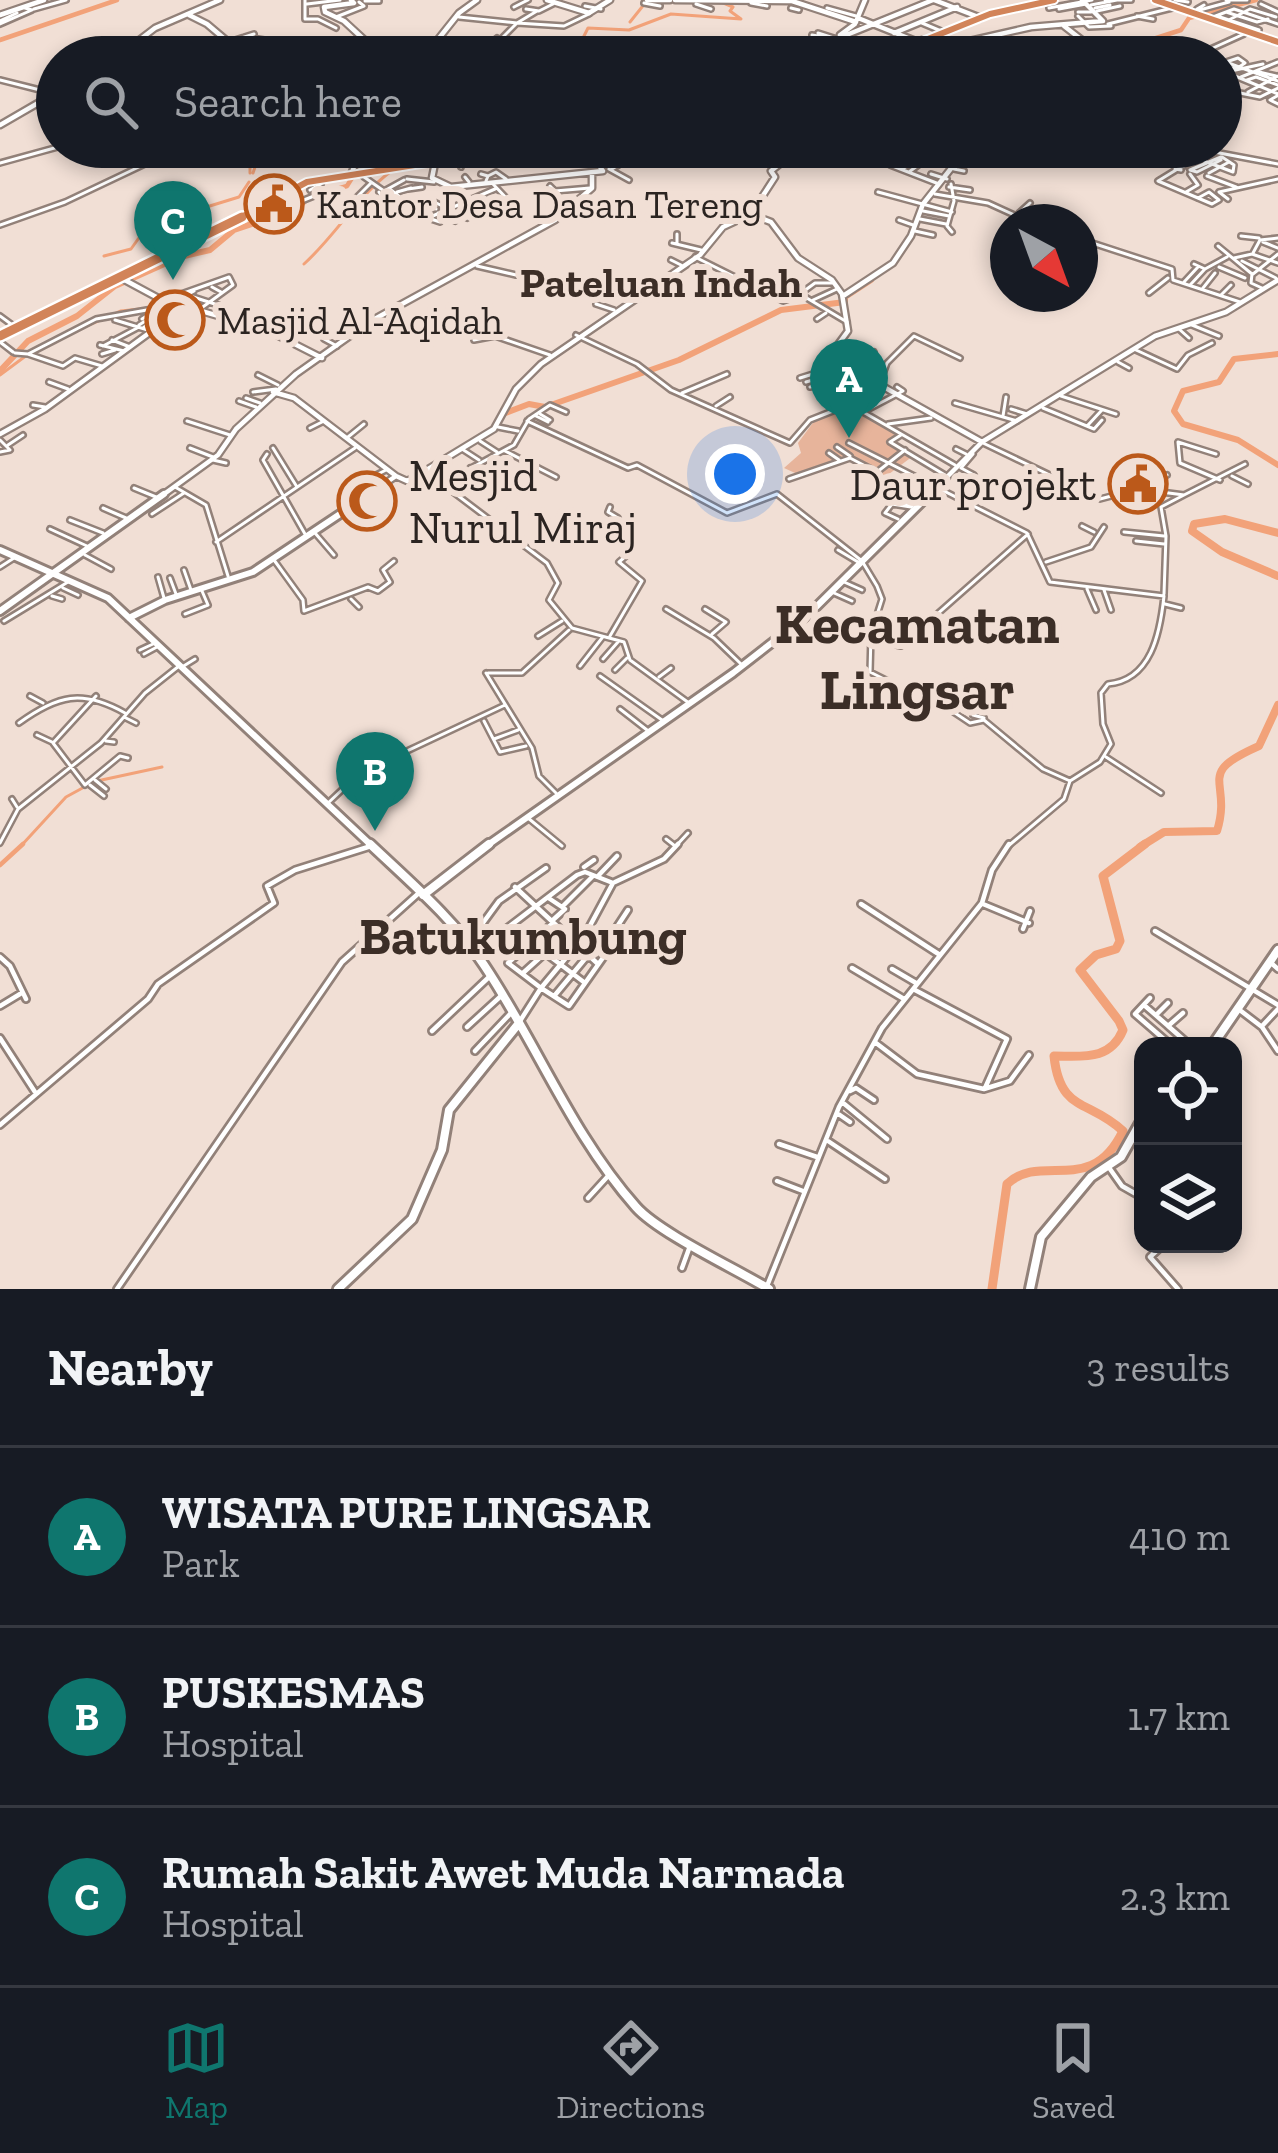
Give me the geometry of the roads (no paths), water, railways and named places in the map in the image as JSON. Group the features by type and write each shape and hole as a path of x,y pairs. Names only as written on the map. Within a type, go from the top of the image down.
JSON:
{"highway":[{"path":"1156,0 1278,42"},
{"path":"932,36 1003,10 1052,4"},
{"path":"1190,12 1246,31"},
{"path":"0,339 125,280 280,197 354,168"}],"street":[{"path":"2,18 44,0"},
{"path":"2,18 66,0"},
{"path":"143,36 220,0"},
{"path":"324,6 340,0"},
{"path":"336,28 318,19 305,20 305,7 380,0"},
{"path":"442,36 476,0"},
{"path":"514,7 527,0"},
{"path":"547,0 554,6"},
{"path":"599,0 610,1"},
{"path":"693,4 773,0 857,19"},
{"path":"847,36 866,0"},
{"path":"851,36 934,0 984,17"},
{"path":"1059,9 1089,10 1127,0"},
{"path":"1210,0 1218,5"},
{"path":"1052,4 1089,10 1104,24 1121,24 1148,10 1190,12 1205,4 1247,0"},
{"path":"334,17 364,5 362,1"},
{"path":"458,17 565,26 610,1"},
{"path":"802,8 811,1"},
{"path":"1014,1 1023,6"},
{"path":"646,2 711,9"},
{"path":"646,2 660,6"},
{"path":"1261,4 1278,15"},
{"path":"1110,5 1120,6"},
{"path":"324,6 357,36"},
{"path":"504,36 529,11 554,6 590,13"},
{"path":"585,6 601,10"},
{"path":"827,8 893,33 955,7"},
{"path":"1224,12 1222,20 1252,7 1278,15"},
{"path":"23,8 32,10"},
{"path":"1003,10 1013,16"},
{"path":"988,36 1078,17 1089,10"},
{"path":"1070,16 1089,10"},
{"path":"1089,10 1104,24"},
{"path":"1135,15 1155,16 1148,10"},
{"path":"1224,12 1244,12 1278,25"},
{"path":"1224,12 1257,22"},
{"path":"187,14 211,22 226,36"},
{"path":"1234,36 1278,15"},
{"path":"507,22 513,17"},
{"path":"919,22 943,32"},
{"path":"1058,22 1078,36"},
{"path":"1246,31 1278,25"},
{"path":"1024,28 1036,34"},
{"path":"1246,31 1259,30"},
{"path":"818,33 825,36"},
{"path":"248,36 254,34"},
{"path":"812,35 818,36"},
{"path":"1243,61 1275,76"},
{"path":"1242,69 1252,65"},
{"path":"1242,68 1275,76"},
{"path":"1242,75 1252,71 1275,76"},
{"path":"1261,72 1275,76"},
{"path":"1246,81 1275,76"},
{"path":"1247,93 1275,76"},
{"path":"1247,93 1265,89 1275,76"},
{"path":"1272,92 1275,76"},
{"path":"1275,76 1270,100 1278,104"},
{"path":"1242,79 1272,92"},
{"path":"1247,93 1246,87 1261,79"},
{"path":"0,80 36,89"},
{"path":"1247,93 1272,92"},
{"path":"0,125 36,104"},
{"path":"0,164 36,153"},
{"path":"1242,160 1278,164"},
{"path":"0,226 62,204 137,168"},
{"path":"354,168 382,197 372,201"},
{"path":"434,181 437,168"},
{"path":"597,168 629,180"},
{"path":"451,187 467,180 565,178 608,168"},
{"path":"393,478 407,481 428,473 498,427 507,400 576,335 683,266 718,238 723,227 751,214 775,178 774,168"},
{"path":"899,168 970,190"},
{"path":"909,172 914,168"},
{"path":"844,300 892,264 922,209 947,184 955,168 964,171"},
{"path":"1174,168 1158,181 1198,198"},
{"path":"1178,168 1192,173 1203,168"},
{"path":"1184,193 1198,185 1190,170 1194,168"},
{"path":"1228,172 1219,168 1209,173 1218,175 1228,172 1232,168"},
{"path":"488,179 498,170 505,181"},
{"path":"12,616 1,610 213,459 275,392 375,318 556,220 592,188 599,171"},
{"path":"481,174 511,202"},
{"path":"932,174 947,184 952,232"},
{"path":"1207,176 1222,178 1237,188"},
{"path":"1228,199 1219,192 1278,179"},
{"path":"390,189 405,180 434,181 486,207"},
{"path":"294,204 324,192 314,186"},
{"path":"355,200 374,186 390,189 412,206"},
{"path":"550,186 554,191 592,188"},
{"path":"396,193 422,187"},
{"path":"440,222 428,218 495,189"},
{"path":"483,192 495,199"},
{"path":"878,192 938,214 960,216"},
{"path":"935,194 978,199 990,208"},
{"path":"280,197 296,195"},
{"path":"938,214 950,196"},
{"path":"406,201 429,200 466,218"},
{"path":"389,203 398,209 428,205 455,221"},
{"path":"392,218 400,213 398,209"},
{"path":"751,214 772,222 798,258 836,281 848,322 848,334 837,346 879,385 897,391 981,443 1101,500 1138,489 1184,495"},
{"path":"898,220 934,235"},
{"path":"915,225 948,224"},
{"path":"1252,238 1253,227"},
{"path":"677,235 680,240 674,243 702,251"},
{"path":"1241,236 1277,245"},
{"path":"178,237 192,243"},
{"path":"1260,240 1277,245"},
{"path":"1254,254 1260,240"},
{"path":"1098,244 1173,270"},
{"path":"1260,271 1277,245"},
{"path":"1219,246 1252,274"},
{"path":"1216,266 1214,261 1254,254 1278,263"},
{"path":"694,257 782,301 801,295 848,322"},
{"path":"1241,258 1278,280"},
{"path":"671,260 683,266"},
{"path":"1149,293 1179,263"},
{"path":"476,266 516,275"},
{"path":"1190,286 1199,266"},
{"path":"1183,283 1199,266 1216,266 1244,278"},
{"path":"675,270 688,276"},
{"path":"1252,274 1260,271"},
{"path":"1202,290 1215,273"},
{"path":"1252,274 1250,283 1264,289"},
{"path":"0,452 10,451 0,437 16,425 43,412 68,389 153,335 172,317 219,297 233,285 228,277 194,289 142,320"},
{"path":"782,277 803,288 836,281"},
{"path":"1170,277 1241,303"},
{"path":"125,280 167,301 267,330 322,358"},
{"path":"117,1289 342,962 374,928 742,666 832,592 981,443 1101,368 1177,328 1241,303 1278,280"},
{"path":"812,301 836,281"},
{"path":"1219,296 1231,285"},
{"path":"212,286 219,297"},
{"path":"801,295 803,288"},
{"path":"167,301 194,289"},
{"path":"190,296 211,301 230,298"},
{"path":"596,304 614,310"},
{"path":"156,309 161,315"},
{"path":"28,354 53,338 107,319 156,309"},
{"path":"182,327 194,310"},
{"path":"186,320 194,310"},
{"path":"817,319 828,312"},
{"path":"129,350 102,345 161,315 186,320"},
{"path":"0,316 16,328"},
{"path":"107,319 153,335"},
{"path":"151,320 162,324"},
{"path":"1190,325 1220,336"},
{"path":"1177,328 1190,334 1189,338"},
{"path":"576,335 680,393 790,443 816,419 848,405 955,465"},
{"path":"879,385 882,368 914,336 960,358"},
{"path":"474,340 497,337 552,356"},
{"path":"0,339 16,353 63,366 75,358 104,366"},
{"path":"324,339 338,346"},
{"path":"112,340 129,350"},
{"path":"1134,350 1178,369 1191,352 1212,343"},
{"path":"102,354 116,349"},
{"path":"845,366 874,353"},
{"path":"806,382 819,383 831,372 849,370 830,356 820,362 831,372 845,380 856,394 879,385"},
{"path":"1117,361 1129,368"},
{"path":"815,391 810,387 837,362"},
{"path":"680,393 727,374"},
{"path":"845,380 866,374"},
{"path":"258,375 275,392"},
{"path":"800,379 819,383"},
{"path":"49,382 68,389"},
{"path":"862,412 897,391"},
{"path":"254,392 291,396 387,470 398,487"},
{"path":"1060,396 1116,414"},
{"path":"1004,416 1006,397"},
{"path":"246,398 259,406"},
{"path":"714,407 730,398"},
{"path":"239,401 259,406"},
{"path":"1087,426 1104,402"},
{"path":"956,403 1015,423"},
{"path":"33,404 43,412"},
{"path":"442,484 514,444 527,421 552,404 566,412"},
{"path":"1042,407 1094,429 1102,420"},
{"path":"1011,409 1029,415"},
{"path":"537,414 549,421"},
{"path":"887,425 932,416"},
{"path":"187,421 232,435"},
{"path":"310,428 323,421"},
{"path":"527,421 628,468 637,465 727,513"},
{"path":"346,438 364,424"},
{"path":"6,446 25,433 16,425"},
{"path":"498,427 520,432"},
{"path":"890,442 903,434"},
{"path":"882,438 945,475"},
{"path":"477,439 556,477"},
{"path":"1216,454 1178,442 1180,464 1220,480"},
{"path":"849,443 930,493 956,497 1028,534 1050,582 1162,596"},
{"path":"956,497 974,475 961,468 981,443"},
{"path":"993,448 1000,443"},
{"path":"216,542 357,447"},
{"path":"837,447 876,472 904,450"},
{"path":"190,448 226,464"},
{"path":"273,448 298,489"},
{"path":"462,448 480,461"},
{"path":"789,479 841,461 857,448"},
{"path":"956,449 966,454"},
{"path":"849,456 863,452"},
{"path":"829,453 841,461"},
{"path":"267,454 262,460 285,499 310,534 334,555"},
{"path":"0,550 102,594 422,890 491,976 557,1084 575,1126 639,1211 767,1289 841,1102 874,1042 982,903 992,869 1013,838 1063,800 1070,782 1112,744 1102,724 1101,693 1108,684 1129,682 1144,668 1162,628 1166,536 1161,507 1244,465 1233,461"},
{"path":"469,467 479,474"},
{"path":"360,483 387,470"},
{"path":"428,473 547,563 558,583 549,599 563,620 571,627 625,643 631,659 689,703"},
{"path":"1148,482 1167,475"},
{"path":"1231,475 1247,484"},
{"path":"129,619 165,600 229,580 273,559 340,508 379,491 393,478"},
{"path":"1158,478 1170,493"},
{"path":"173,487 205,503 229,580"},
{"path":"134,488 158,497"},
{"path":"152,514 186,492"},
{"path":"874,493 913,508"},
{"path":"717,519 775,494 861,562 882,597 871,639 871,673 908,691 920,690 966,721 985,720"},
{"path":"357,501 366,513"},
{"path":"898,519 885,514 892,504 913,508"},
{"path":"580,666 607,637 643,582 620,562 633,550 616,517 608,512 610,507"},
{"path":"103,508 125,518"},
{"path":"616,517 624,514"},
{"path":"256,518 260,527"},
{"path":"70,520 104,534"},
{"path":"1082,526 1096,533"},
{"path":"1044,563 1091,547 1104,527"},
{"path":"50,529 87,546"},
{"path":"1124,532 1166,536"},
{"path":"871,639 902,646 1028,534"},
{"path":"1136,541 1166,544"},
{"path":"838,550 861,562"},
{"path":"78,554 111,568"},
{"path":"0,567 16,557"},
{"path":"273,559 306,606 303,611 389,584 383,570 394,561"},
{"path":"184,570 192,592"},
{"path":"158,577 165,600"},
{"path":"170,578 177,596"},
{"path":"4,621 71,580"},
{"path":"842,581 862,590"},
{"path":"61,587 78,596"},
{"path":"1087,587 1096,610"},
{"path":"185,614 208,605 201,589"},
{"path":"1104,589 1111,610"},
{"path":"832,592 852,601"},
{"path":"51,595 62,599"},
{"path":"350,597 359,607"},
{"path":"1164,604 1181,608"},
{"path":"666,609 710,635 742,666"},
{"path":"705,609 726,622 710,635"},
{"path":"538,636 563,620"},
{"path":"559,794 539,776 531,748 487,670 525,671 576,620"},
{"path":"603,659 619,640"},
{"path":"142,652 157,645"},
{"path":"0,843 18,809 195,659"},
{"path":"614,670 631,659"},
{"path":"658,678 671,668"},
{"path":"506,674 509,682"},
{"path":"600,676 663,721"},
{"path":"19,723 62,694 96,697 136,723"},
{"path":"31,696 44,704"},
{"path":"53,743 96,697"},
{"path":"327,805 340,787 379,762 483,719 512,699"},
{"path":"620,709 649,732"},
{"path":"974,715 1043,769 1070,782"},
{"path":"483,719 502,752 540,746"},
{"path":"493,740 520,730"},
{"path":"37,734 53,743 71,768 106,789"},
{"path":"104,740 114,742"},
{"path":"91,782 120,756 128,758"},
{"path":"1104,756 1161,793"},
{"path":"91,782 104,796"},
{"path":"12,799 18,809"},
{"path":"526,818 542,824 562,846"},
{"path":"338,1289 412,1219 442,1150 449,1110 585,934 613,883 664,859 688,833"},
{"path":"666,839 676,847"},
{"path":"0,1125 148,999 158,984 274,903 267,886 295,870 370,846"},
{"path":"562,907 617,856"},
{"path":"471,948 537,907 594,860"},
{"path":"583,866 613,883"},
{"path":"471,948 515,887 546,868"},
{"path":"515,887 599,965"},
{"path":"548,898 565,910 508,963 568,1006 599,965 628,910"},
{"path":"982,903 1028,922"},
{"path":"861,904 942,956"},
{"path":"1023,929 1030,911"},
{"path":"510,926 586,984"},
{"path":"1155,931 1194,958 1251,986 1278,1007 1262,1027"},
{"path":"520,975 566,934"},
{"path":"554,996 599,941 585,934"},
{"path":"1216,1037 1278,950"},
{"path":"0,957 9,964 24,996 0,1006"},
{"path":"1269,960 1278,969"},
{"path":"851,968 905,999"},
{"path":"892,969 1007,1039 984,1089"},
{"path":"432,1031 491,976"},
{"path":"467,1027 502,995"},
{"path":"1150,998 1136,1015 1162,1037"},
{"path":"1155,1015 1168,1004"},
{"path":"1144,1005 1181,1037"},
{"path":"1234,1007 1262,1027 1278,1051"},
{"path":"475,1051 512,1012"},
{"path":"1168,1026 1183,1013"},
{"path":"1219,1032 1223,1037"},
{"path":"0,1039 35,1092"},
{"path":"874,1042 899,1056 916,1074 984,1089 1005,1085 1022,1071 1029,1055"},
{"path":"846,1095 856,1088 874,1100"},
{"path":"841,1102 886,1139"},
{"path":"837,1113 850,1122"},
{"path":"1030,1289 1041,1237 1091,1177 1110,1168 1134,1132"},
{"path":"826,1140 885,1179"},
{"path":"779,1144 819,1158"},
{"path":"1110,1168 1122,1186 1134,1193"},
{"path":"588,1198 611,1174"},
{"path":"778,1181 805,1192"},
{"path":"682,1268 691,1244"},
{"path":"1154,1253 1150,1257 1178,1289"}],"waterway":[{"path":"0,40 117,0"},
{"path":"1162,36 1181,30 1189,18 1256,0"},
{"path":"630,22 646,2"},
{"path":"584,36 588,28 629,30 671,14 741,19 730,11 733,7 721,2"},
{"path":"250,168 250,173"},
{"path":"253,173 255,168"},
{"path":"304,264 390,172"},
{"path":"263,220 298,208 310,197 326,199 323,193 347,186 355,173"},
{"path":"104,256 131,249 148,225 239,197 249,182"},
{"path":"0,371 28,341 77,316 115,286 180,257 210,250 234,230 272,217"},
{"path":"503,414 529,404 545,407 679,360 781,310 845,302 845,297 871,280"},
{"path":"84,327 121,311 158,307 172,296"},
{"path":"1278,354 1234,359 1219,382 1183,391 1174,411 1183,424 1238,440 1278,465"},
{"path":"0,375 27,355"},
{"path":"1278,533 1225,519 1194,524 1192,531 1222,552 1278,576"},
{"path":"1140,847 1164,832 1217,831 1221,772 1259,746 1278,705"},
{"path":"97,781 162,767"},
{"path":"22,845 66,797 88,785"},
{"path":"992,1289 1007,1184 1035,1171 1081,1169 1096,1163 1123,1131 1070,1096 1057,1074 1054,1056 1103,1052 1123,1030 1080,970 1096,955 1116,949 1120,941 1103,876 1145,844"},
{"path":"0,865 22,845"}],"place":[{"name":"Kantor Desa Dasan Tereng","path":"274,204"},
{"name":"Rumah Sakit Awet Muda Narmada","path":"173,280"},
{"name":"Masjid Al-Aqidah","path":"175,320"},
{"name":"WISATA PURE LINGSAR","path":"849,438"},
{"name":"Daur projekt","path":"1138,484"},
{"name":"Mesjid Nurul Miraj","path":"367,501"},
{"name":"PUSKESMAS","path":"375,831"}],"district":[{"name":"Pateluan Indah","path":"661,282"},
{"name":"Kecamatan Lingsar","path":"917,656"},
{"name":"Batukumbung","path":"523,936"}]}
